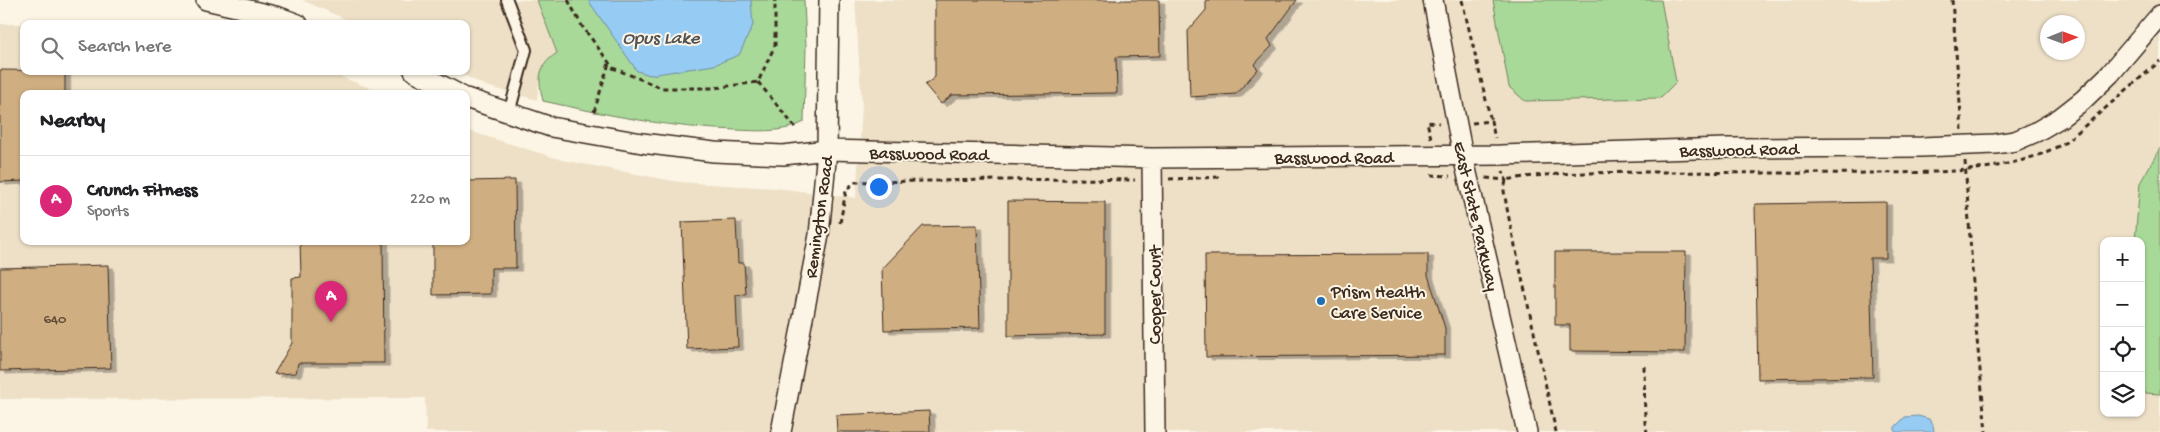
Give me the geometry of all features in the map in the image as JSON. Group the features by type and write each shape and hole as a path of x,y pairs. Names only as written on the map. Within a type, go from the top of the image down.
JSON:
{"street":[{"path":"206,0 287,20"},
{"name":"Remington Road","path":"781,432 819,235 827,150 828,0"},
{"name":"East State Parkway","path":"1433,0 1463,156 1527,432"},
{"name":"Basswood Road","path":"470,99 551,127 714,152 783,155 827,150 1152,158 1463,156 1727,148 1964,146 2015,141 2060,118 2083,100 2110,74 2160,16"},
{"path":"422,75 450,90"},
{"name":"Cooper Court","path":"1152,158 1155,432"}],"lane":[{"path":"507,0 526,50 509,113"}],"path":[{"path":"568,0 582,26 613,68 662,88 715,88 758,82"},
{"path":"758,82 776,45 775,0"},
{"path":"1462,0 1491,121"},
{"path":"1952,0 1966,169 1976,329 1986,432"},
{"path":"594,112 609,62"},
{"path":"758,82 795,127"},
{"path":"1556,432 1508,214 1504,191 1506,180 1527,176 1602,173 1897,173 1966,169"},
{"path":"1644,366 1645,423 1647,432"}],"shaded area":[{"path":"302,0 537,0 557,53 539,82 537,100 486,86 463,75 470,75 470,20 347,20"},
{"path":"855,0 2160,0 2160,432 426,432 425,398 0,399 0,24 20,24 20,75 336,75 375,90 20,90 20,245 470,245 470,131 562,160 679,182 776,188 856,198 862,107"}],"green space":[{"path":"537,0 804,0 806,46 804,122 788,128 753,131 687,127 639,120 543,101 540,86 542,68 557,53"},
{"path":"1493,0 1661,0 1676,82 1660,98 1525,101 1509,87"},
{"path":"2160,148 2160,394 2145,393 2145,237 2135,237 2140,183"}],"water":[{"name":"Opus Lake","path":"588,0 751,0 753,25 739,55 714,65 650,75 637,71"},
{"path":"1918,416 1929,419 1933,425 1934,432 1895,432 1895,427 1905,417"}],"building":[{"path":"935,0 1159,0 1160,56 1116,57 1117,93 952,95 941,104 925,85 935,77"},
{"path":"1206,0 1297,0 1268,39 1272,46 1254,65 1258,69 1236,94 1190,97 1188,31 1206,10"},
{"path":"0,70 20,70 20,75 65,75 65,90 20,90 20,181 0,182"},
{"path":"515,180 516,268 491,268 491,294 433,295 433,245 470,245 470,181"},
{"path":"1008,201 1105,202 1105,334 1008,336"},
{"path":"1886,202 1886,258 1870,258 1873,377 1758,379 1755,204"},
{"path":"736,220 738,263 744,263 746,294 736,295 738,347 687,349 682,222"},
{"path":"977,225 980,328 884,330 882,269 923,226"},
{"path":"300,245 383,245 384,363 298,363 296,373 274,374 292,343 292,278 301,277"},
{"path":"1555,252 1686,252 1685,352 1570,351 1570,325 1555,325"},
{"name":"Prism Health Care Service","path":"1428,254 1428,275 1445,328 1445,355 1206,357 1205,255"},
{"path":"108,265 111,368 0,371 0,268"},
{"path":"929,411 930,432 837,432 836,415"}],"place":[{"name":"Prism Health Care Service","path":"1321,301"},
{"name":"Crunch Fitness","path":"331,322"}]}
